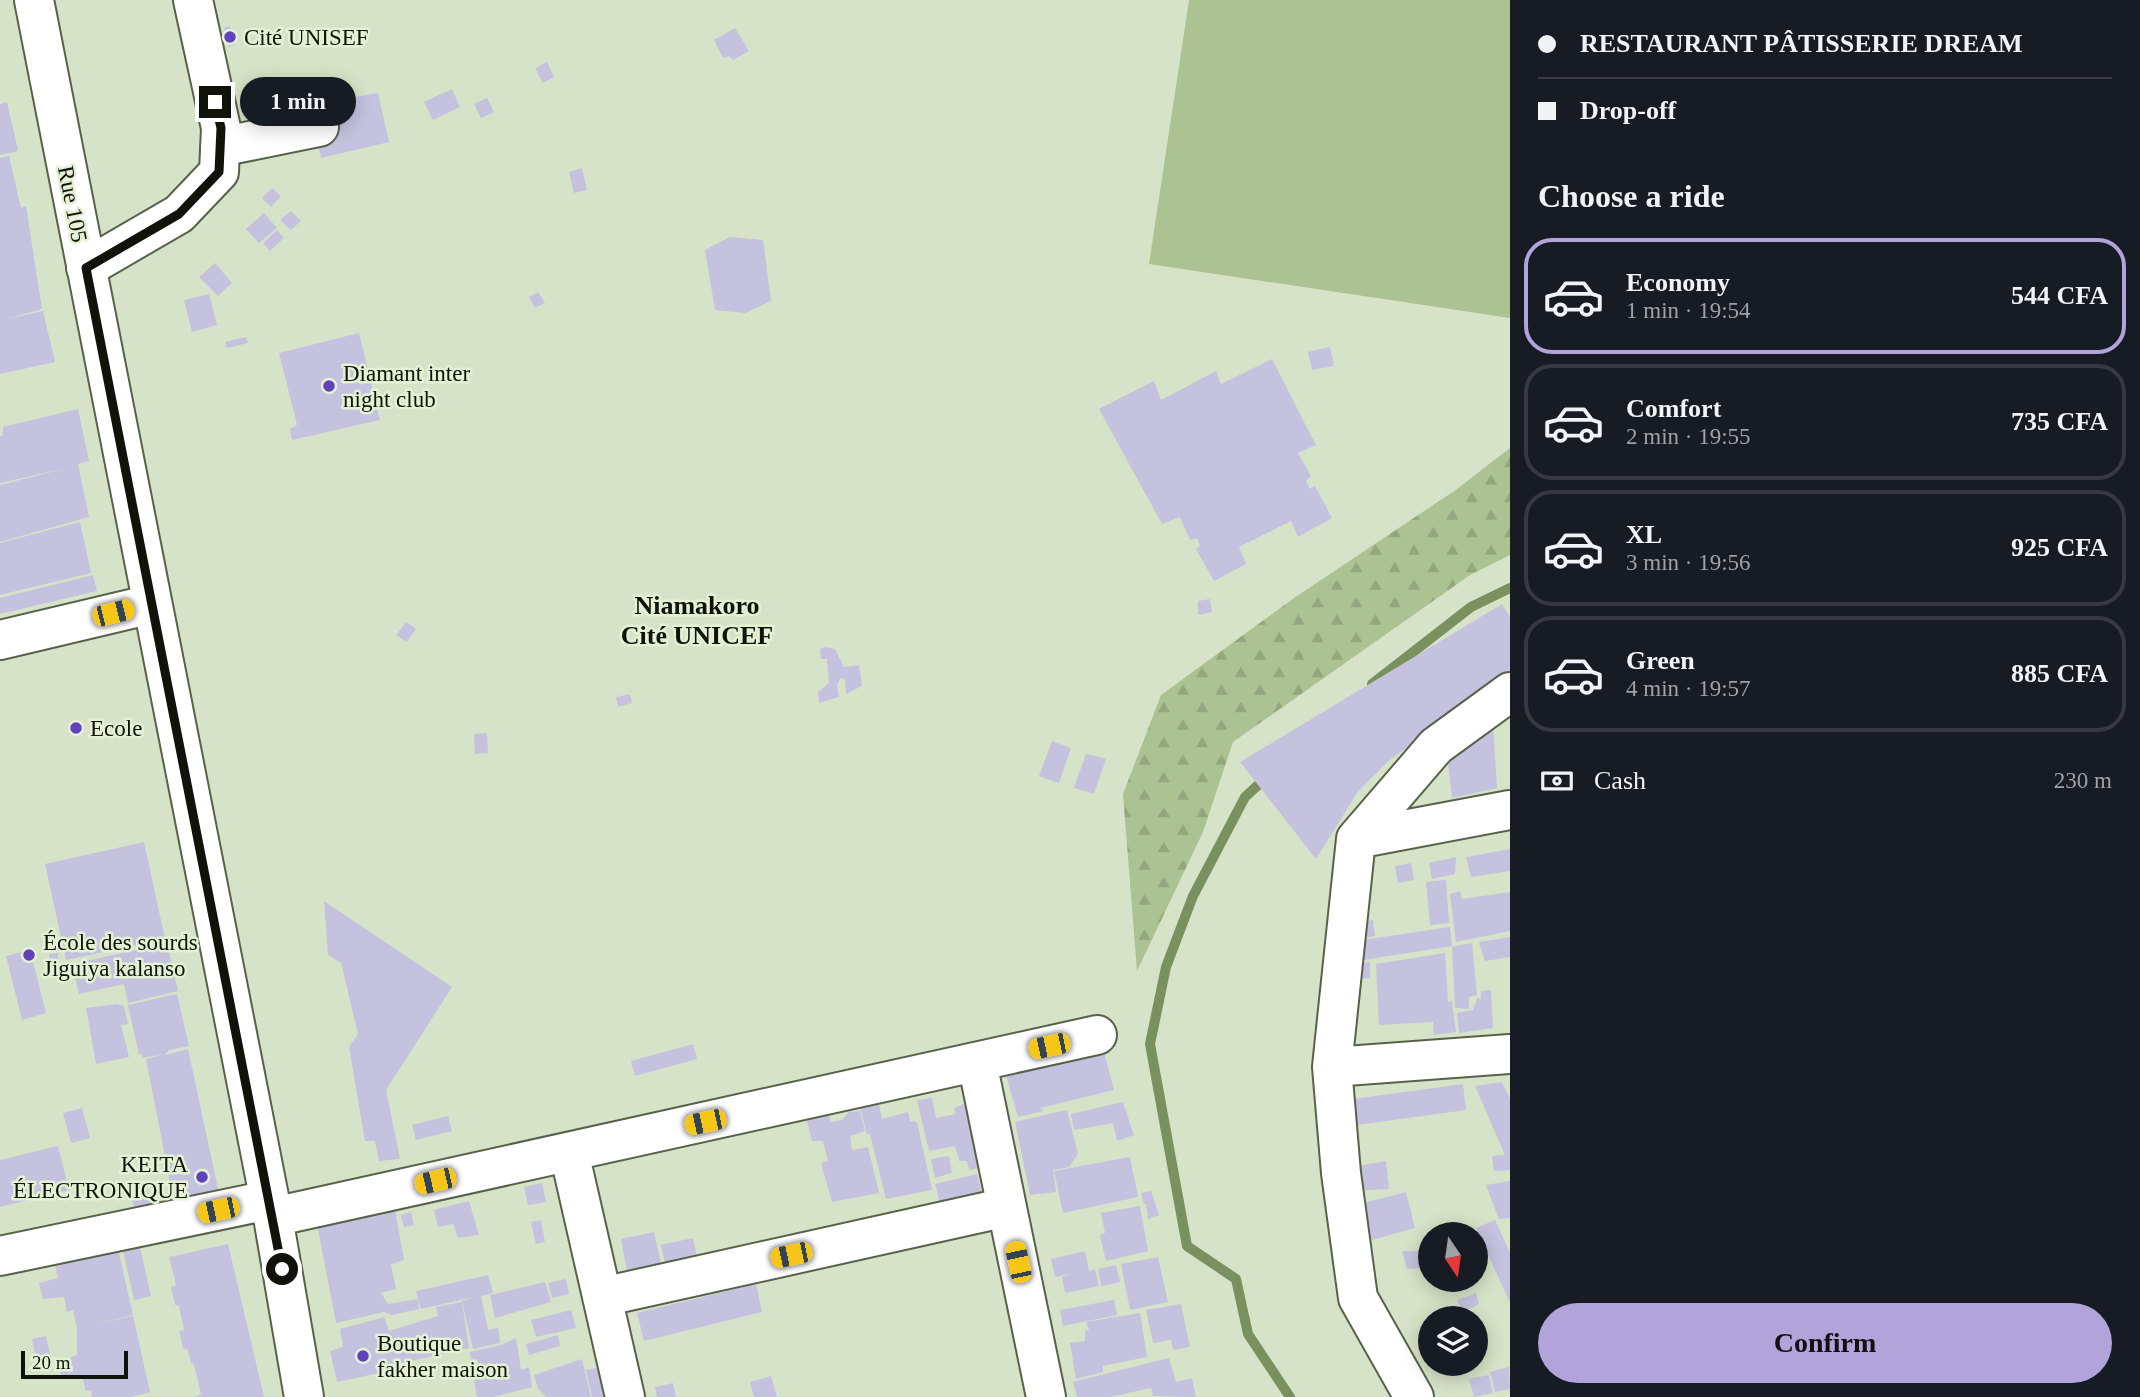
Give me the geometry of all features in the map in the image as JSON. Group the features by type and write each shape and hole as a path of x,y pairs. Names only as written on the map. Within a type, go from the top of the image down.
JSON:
{"street":[{"name":"Rue 105","path":"34,0 271,1208 304,1397"},
{"path":"86,268 179,214 219,172 221,128 192,0"},
{"path":"220,147 319,127"},
{"path":"0,640 152,604"},
{"path":"1414,1397 1358,1298 1341,1173 1332,1067 1356,839 1436,746 1510,692"},
{"path":"1356,839 1510,810"},
{"path":"0,1256 569,1152 1097,1035"},
{"path":"1332,1067 1510,1054"},
{"path":"977,1062 1046,1397"},
{"path":"569,1152 625,1397"},
{"path":"602,1297 1007,1208"}],"green space":[{"path":"1189,0 1510,0 1510,318 1149,264"},
{"path":"1510,448 1510,555 1470,575 1233,742 1203,832 1137,971 1123,794 1161,695 1294,598 1457,489"}],"building":[{"name":"Cité UNISEF","path":"230,26 235,45 229,47 224,28"},
{"path":"735,28 749,51 733,60 729,56 723,58 714,40"},
{"path":"547,62 554,77 543,83 535,68"},
{"path":"452,89 460,107 433,120 424,102"},
{"path":"329,91 331,101 378,93 389,142 321,158 310,110 311,99"},
{"path":"487,98 494,112 481,118 474,104"},
{"path":"7,102 18,151 0,155 0,104"},
{"path":"9,156 21,208 26,206 42,309 6,319 43,311 55,362 0,374 0,158"},
{"path":"582,168 587,190 574,193 569,172"},
{"path":"272,188 281,196 271,207 262,198"},
{"path":"291,211 301,221 291,230 280,220"},
{"path":"264,213 277,228 259,243 246,229"},
{"path":"277,230 284,238 270,251 263,243"},
{"path":"730,237 763,240 771,301 745,313 715,310 705,250"},
{"path":"215,263 232,283 218,296 199,277"},
{"path":"538,292 545,303 535,308 529,297"},
{"path":"209,294 217,325 192,332 184,300"},
{"name":"Diamant inter night club","path":"359,333 380,420 292,440 290,429 297,425 279,353"},
{"path":"246,337 248,343 227,348 225,342"},
{"path":"1330,347 1334,366 1312,370 1308,352"},
{"path":"1272,359 1316,445 1298,453 1311,476 1306,481 1310,489 1315,486 1332,518 1298,537 1291,521 1239,547 1246,564 1214,581 1196,549 1200,546 1197,538 1190,540 1180,517 1162,524 1099,409 1154,381 1161,400 1216,371 1221,384"},
{"path":"78,409 89,461 78,464 89,517 0,542 0,485 67,468 0,483 0,436 3,435 3,427"},
{"path":"80,522 91,573 0,595 0,543"},
{"path":"93,575 97,591 0,614 0,598"},
{"path":"1210,599 1212,612 1198,615 1198,601"},
{"path":"1502,604 1510,617 1510,672 1387,762 1357,793 1316,859 1240,762"},
{"path":"406,622 416,629 407,642 396,635"},
{"path":"820,649 835,649 844,667 859,665 862,686 846,694 845,679 841,678 837,684 839,697 819,703 818,692 829,683 827,659 821,659"},
{"path":"630,694 632,703 618,707 616,697"},
{"path":"1493,725 1497,788 1452,798 1447,754"},
{"path":"487,733 488,753 475,754 474,734"},
{"path":"1052,741 1071,748 1059,783 1039,776"},
{"path":"1086,754 1106,759 1094,794 1074,788"},
{"path":"144,842 165,939 66,960 45,864"},
{"path":"1510,849 1510,871 1471,877 1466,857"},
{"path":"1456,857 1455,874 1432,879 1429,863"},
{"path":"1411,863 1414,880 1398,883 1395,866"},
{"path":"1446,880 1449,923 1430,925 1426,882"},
{"path":"1460,891 1462,899 1510,892 1510,931 1456,942 1450,894"},
{"path":"324,901 452,987 386,1090 400,1159 379,1161 375,1141 365,1141 349,1047 358,1034 341,963 328,955"},
{"path":"1373,920 1375,936 1356,940 1354,924"},
{"path":"1450,927 1452,946 1357,961 1356,941"},
{"path":"1510,937 1510,957 1485,961 1479,942"},
{"path":"167,943 178,991 128,1003 124,984 79,994 72,964"},
{"path":"1472,943 1477,995 1469,997 1469,1009 1455,1008 1452,947"},
{"path":"30,950 46,1013 22,1020 6,956"},
{"path":"58,953 58,971 50,972 49,954"},
{"path":"1445,953 1448,1002 1452,1001 1456,1032 1434,1035 1433,1022 1379,1025 1376,964"},
{"path":"1370,962 1370,978 1357,979 1356,965"},
{"path":"1491,990 1493,1028 1459,1033 1457,1013 1473,1010 1477,998 1481,999 1481,991"},
{"path":"177,994 189,1046 169,1050 165,1055 188,1049 221,1203 176,1213 146,1059 164,1054 142,1058 142,1054 139,1055 128,1005"},
{"path":"117,1004 124,1006 128,1024 121,1025 129,1057 96,1064 86,1008"},
{"path":"693,1044 697,1059 635,1076 631,1061"},
{"path":"1103,1048 1114,1090 1040,1108 1044,1111 1018,1117 1005,1072"},
{"path":"1502,1082 1510,1099 1510,1170 1494,1171 1492,1156 1505,1155 1475,1086"},
{"path":"1463,1084 1466,1110 1357,1125 1353,1099"},
{"path":"877,1095 882,1119 908,1112 910,1121 917,1122 932,1190 886,1199 870,1134 867,1134 858,1100"},
{"path":"932,1098 936,1118 956,1114 954,1108 969,1102 985,1167 969,1170 967,1161 959,1161 955,1146 929,1151 917,1100"},
{"path":"1123,1102 1134,1135 1117,1141 1113,1123 1074,1130 1071,1114"},
{"path":"825,1105 831,1122 842,1120 849,1112 860,1111 865,1131 850,1136 852,1150 868,1147 879,1193 832,1202 821,1163 828,1161 823,1141 812,1141 804,1110"},
{"path":"82,1108 90,1138 71,1143 63,1113"},
{"path":"1067,1110 1078,1154 1069,1167 1054,1170 1053,1167 1056,1192 1030,1195 1015,1122"},
{"path":"448,1116 452,1131 416,1140 412,1125"},
{"path":"58,1146 69,1190 0,1207 0,1160"},
{"path":"949,1156 952,1173 935,1178 931,1159"},
{"path":"1130,1157 1138,1197 1063,1213 1054,1171"},
{"path":"1386,1161 1389,1189 1355,1191 1352,1167"},
{"path":"977,1174 982,1193 940,1204 935,1184"},
{"path":"1510,1181 1510,1218 1499,1219 1486,1185"},
{"path":"146,1183 151,1206 135,1210 129,1187"},
{"path":"542,1183 546,1202 528,1205 524,1187"},
{"path":"1151,1191 1159,1215 1148,1219 1141,1193"},
{"path":"1406,1192 1415,1228 1372,1240 1363,1203"},
{"path":"469,1201 479,1235 458,1238 453,1224 438,1227 434,1210"},
{"path":"1140,1206 1148,1251 1106,1261 1100,1235 1105,1233 1101,1213"},
{"path":"395,1209 404,1260 391,1264 396,1289 381,1293 388,1304 418,1299 419,1309 391,1315 384,1312 336,1323 317,1224"},
{"path":"411,1212 414,1225 404,1227 401,1215"},
{"path":"541,1220 545,1242 536,1244 531,1222"},
{"path":"1495,1220 1510,1253 1510,1303 1488,1254 1488,1223"},
{"path":"654,1232 661,1263 627,1271 621,1239"},
{"path":"137,1234 151,1296 134,1300 120,1237"},
{"path":"115,1236 133,1315 92,1325 133,1316 150,1392 131,1397 92,1397 91,1390 86,1391 82,1376 61,1378 59,1362 77,1355 77,1328 73,1310 67,1312 64,1297 43,1299 39,1283 58,1278 55,1266 60,1262"},
{"path":"693,1238 697,1257 665,1263 661,1245"},
{"path":"228,1244 264,1397 195,1397 201,1394 194,1365 188,1350 183,1348 179,1331 184,1330 179,1306 175,1305 171,1287 176,1285 169,1257"},
{"path":"1085,1251 1089,1271 1095,1269 1099,1286 1065,1293 1062,1277 1073,1273 1055,1277 1051,1259"},
{"path":"1402,1251 1418,1251 1418,1268 1407,1269"},
{"path":"1158,1257 1168,1302 1130,1310 1121,1264"},
{"path":"1116,1265 1120,1282 1101,1286 1098,1269"},
{"path":"488,1275 493,1293 481,1296 488,1330 498,1328 500,1343 473,1349 462,1301 474,1297 421,1309 416,1291"},
{"path":"566,1279 569,1294 552,1298 548,1283"},
{"path":"545,1282 551,1302 495,1318 490,1295"},
{"path":"756,1284 762,1312 644,1341 637,1313"},
{"path":"1476,1293 1479,1304 1460,1306 1457,1300"},
{"path":"1114,1300 1117,1315 1063,1326 1060,1310"},
{"path":"462,1302 469,1348 392,1365 393,1370 337,1382 330,1351 343,1347 340,1329 384,1317 389,1331 438,1316 436,1307"},
{"path":"1181,1304 1190,1347 1173,1350 1171,1340 1153,1343 1146,1310"},
{"path":"571,1310 576,1328 536,1337 531,1320"},
{"path":"1140,1313 1147,1357 1103,1366 1103,1372 1076,1379 1070,1343 1085,1341 1085,1331 1089,1330 1086,1322"},
{"path":"558,1335 560,1346 529,1355 526,1344"},
{"path":"46,1336 50,1354 35,1356 32,1339"},
{"path":"516,1338 521,1370 529,1367 532,1387 493,1397 477,1397 473,1373 481,1371 477,1359 471,1361 470,1352 501,1345"},
{"path":"1169,1358 1176,1382 1192,1378 1196,1397 1153,1396 1151,1388 1110,1397 1077,1397 1073,1382"},
{"path":"582,1359 591,1397 546,1397 538,1389 534,1375"},
{"path":"601,1367 608,1397 592,1397 586,1370"},
{"path":"1509,1367 1510,1389 1495,1392 1490,1372"},
{"path":"1488,1375 1493,1393 1474,1397 1469,1379"},
{"path":"771,1376 777,1397 754,1397 750,1382"},
{"path":"673,1383 676,1397 657,1397 655,1387"}],"waterway":[{"path":"1372,684 1471,607 1510,588"},
{"path":"1268,776 1245,797 1193,896 1166,967 1150,1044 1187,1246 1236,1279 1248,1334 1290,1397"}],"place":[{"name":"Cité UNISEF","path":"230,37"},
{"name":"Diamant inter night club","path":"329,386"},
{"name":"Ecole","path":"76,728"},
{"name":"École des sourds Jiguiya kalanso","path":"29,955"},
{"name":"KEITA ÉLECTRONIQUE","path":"202,1177"},
{"name":"Boutique fakher maison","path":"363,1356"}],"district":[{"name":"Niamakoro Cité UNICEF","path":"697,620"}],"route":[{"path":"215,102 221,128 219,172 179,214 86,268 282,1269"}]}
